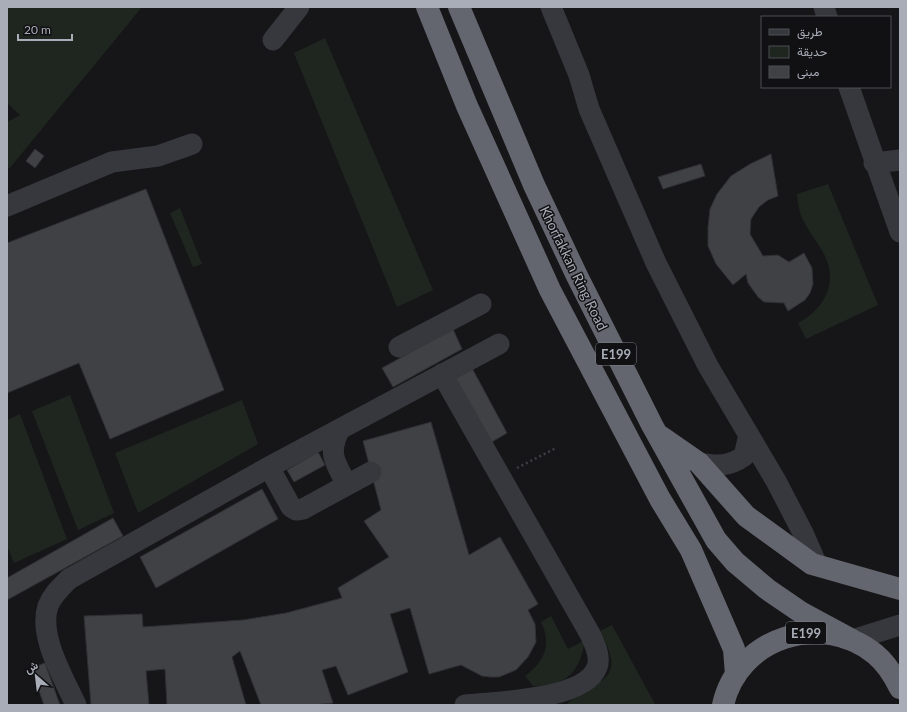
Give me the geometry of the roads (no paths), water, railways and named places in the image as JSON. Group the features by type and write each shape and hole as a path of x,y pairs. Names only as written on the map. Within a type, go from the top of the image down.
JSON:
{"highway":[{"name":"Khorfakkan Ring Road","path":"427,7 502,184 550,290 660,498 691,550 734,649 736,675"},
{"name":"Khorfakkan Ring Road","path":"459,7 541,199 577,276 658,435 716,540 735,562 802,613 852,640"},
{"path":"658,435 699,463 746,516 812,564 900,589"},
{"name":"E199","path":"723,705 736,675 756,653 781,638 802,633 824,632 852,640 876,655 894,677 900,688"}],"street":[{"path":"273,40 299,7"},
{"path":"415,7 443,46"},
{"path":"551,7 579,75 587,103 605,148 656,263 708,366 749,435 803,533 817,565"},
{"path":"849,88 874,163 900,232"},
{"path":"7,206 112,162 158,156 192,144"},
{"path":"874,163 900,160"},
{"path":"399,347 480,304"},
{"path":"76,705 48,639 45,623 48,606 54,594 69,579 269,466 498,344"},
{"path":"442,374 590,634 599,659 597,668 586,680 549,700 465,705"},
{"path":"340,428 333,441 332,451 334,461 347,485"},
{"path":"699,463 720,466 737,461 744,456 749,435"},
{"path":"269,466 291,507 296,510 303,509 371,472"},
{"path":"852,640 900,625"}]}
